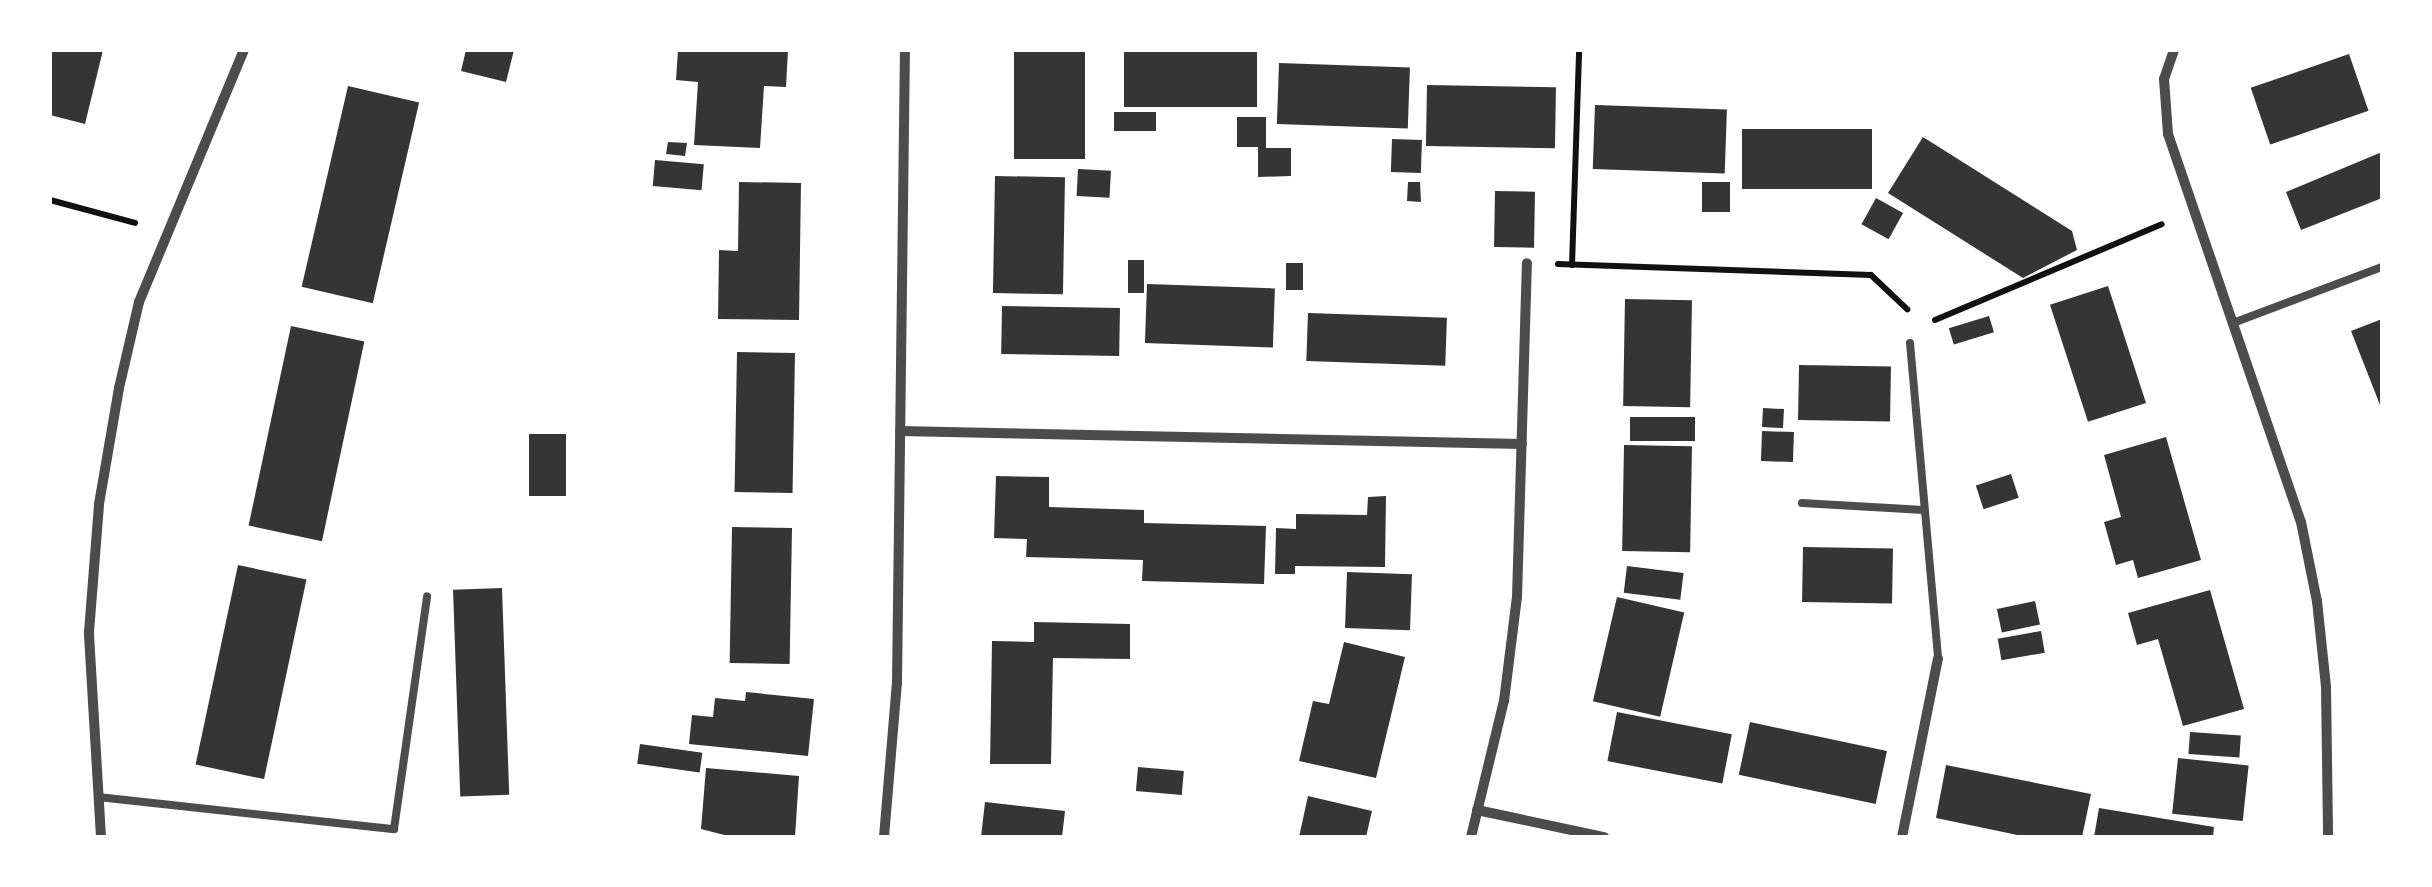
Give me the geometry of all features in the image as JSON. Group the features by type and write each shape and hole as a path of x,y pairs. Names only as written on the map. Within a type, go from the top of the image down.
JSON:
{"street":[{"path":"102,837 89,632 99,504 139,302 165,231 244,50"},
{"path":"884,837 897,683 906,50"},
{"path":"2174,50 2164,79 2168,134 2301,522 2317,602 2326,687 2328,837"},
{"path":"1470,837 1504,701 1517,598 1527,263"},
{"path":"900,431 1522,444"},
{"path":"1902,837 1938,659"},
{"path":"1477,810 1604,837"}],"lane":[{"path":"2232,323 2382,267"},
{"path":"1910,343 1938,659"},
{"path":"1802,503 1924,510"},
{"path":"98,797 394,829 427,596"}],"path":[{"path":"1572,265 1578,50"},
{"path":"50,200 165,231"},
{"path":"1527,263 1871,275 1918,320 1938,320 2194,210"}],"building":[{"path":"50,50 103,50 85,124 50,115"},
{"path":"466,50 514,50 506,82 461,71"},
{"path":"678,50 788,50 786,87 764,86 760,148 694,145 698,82 676,80"},
{"path":"1014,50 1085,50 1085,159 1014,159"},
{"path":"1124,50 1257,50 1257,107 1124,107"},
{"path":"2349,54 2369,111 2270,145 2251,88"},
{"path":"1279,63 1410,68 1408,129 1277,124"},
{"path":"1427,85 1556,87 1555,148 1426,146"},
{"path":"348,86 419,102 373,303 302,287"},
{"path":"1595,105 1727,110 1725,174 1593,169"},
{"path":"1114,112 1156,112 1156,131 1114,131"},
{"path":"1237,117 1266,117 1266,148 1291,148 1291,176 1258,177 1258,147 1237,147"},
{"path":"1742,129 1872,129 1872,189 1742,189"},
{"path":"1923,137 2072,231 2077,250 2023,278 1888,193"},
{"path":"1392,139 1422,140 1421,173 1391,172"},
{"path":"668,142 687,143 685,156 666,154"},
{"path":"2382,152 2382,198 2301,230 2286,192"},
{"path":"655,160 704,164 702,190 653,186"},
{"path":"1078,169 1111,171 1110,198 1077,196"},
{"path":"995,176 1065,177 1063,294 993,293"},
{"path":"739,182 801,183 799,320 718,319 719,250 738,251"},
{"path":"1408,182 1420,182 1421,202 1407,201"},
{"path":"1702,182 1730,182 1730,212 1702,212"},
{"path":"1495,191 1535,192 1534,248 1494,247"},
{"path":"1876,198 1903,213 1889,239 1861,224"},
{"path":"1128,260 1144,260 1144,293 1128,293"},
{"path":"1286,263 1303,263 1303,290 1286,290"},
{"path":"1147,284 1275,288 1273,347 1145,343"},
{"path":"2108,286 2146,403 2088,422 2050,305"},
{"path":"1625,299 1692,300 1690,407 1623,406"},
{"path":"1002,306 1120,308 1119,356 1001,354"},
{"path":"1308,313 1447,318 1445,366 1306,361"},
{"path":"1989,316 1994,332 1954,345 1949,328"},
{"path":"2382,319 2382,410 2351,331"},
{"path":"291,326 364,342 322,541 249,526"},
{"path":"737,352 795,353 793,493 735,492"},
{"path":"1799,365 1891,367 1890,422 1798,420"},
{"path":"1763,408 1784,409 1783,428 1762,427"},
{"path":"1630,417 1695,417 1695,441 1630,441"},
{"path":"1762,431 1794,432 1793,462 1761,461"},
{"path":"529,434 566,434 566,496 529,496"},
{"path":"2166,437 2201,560 2138,578 2133,560 2116,565 2104,522 2121,517 2104,455"},
{"path":"1624,445 1692,446 1690,552 1622,551"},
{"path":"2011,474 2019,498 1984,509 1976,485"},
{"path":"996,476 1049,477 1049,507 1144,510 1144,523 1266,526 1264,584 1142,581 1143,560 1026,557 1027,539 994,538"},
{"path":"1386,496 1385,567 1295,566 1295,574 1275,574 1276,528 1296,529 1296,514 1367,515 1368,497"},
{"path":"732,527 792,528 790,664 730,663"},
{"path":"1803,547 1893,549 1892,604 1802,602"},
{"path":"238,565 306,580 264,779 196,765"},
{"path":"1627,566 1684,573 1680,600 1624,593"},
{"path":"1347,572 1412,574 1410,630 1345,628"},
{"path":"502,588 509,795 460,797 453,590"},
{"path":"2210,590 2244,709 2183,726 2158,639 2137,645 2128,613"},
{"path":"1617,597 1684,613 1660,717 1593,701"},
{"path":"2035,601 2040,624 2002,633 1997,609"},
{"path":"1034,622 1130,624 1130,659 1053,658 1051,764 990,764 992,641 1034,642"},
{"path":"2041,631 2045,653 2001,660 1998,639"},
{"path":"1344,642 1405,657 1376,778 1299,761 1313,701 1329,704"},
{"path":"746,692 814,699 808,756 689,744 692,715 713,717 715,698 745,701"},
{"path":"1617,712 1732,734 1722,783 1607,761"},
{"path":"1750,722 1887,751 1876,804 1739,775"},
{"path":"2190,732 2241,736 2239,758 2188,754"},
{"path":"640,744 702,753 700,773 637,764"},
{"path":"2178,758 2249,765 2243,821 2172,814"},
{"path":"1946,765 2091,794 2082,837 2027,837 1936,818"},
{"path":"1138,767 1184,771 1182,795 1136,791"},
{"path":"706,768 799,776 795,837 732,837 701,829"},
{"path":"1308,796 1372,811 1366,837 1299,837"},
{"path":"985,802 1065,811 1062,837 981,837"},
{"path":"2099,808 2214,827 2213,837 2094,837"}]}
